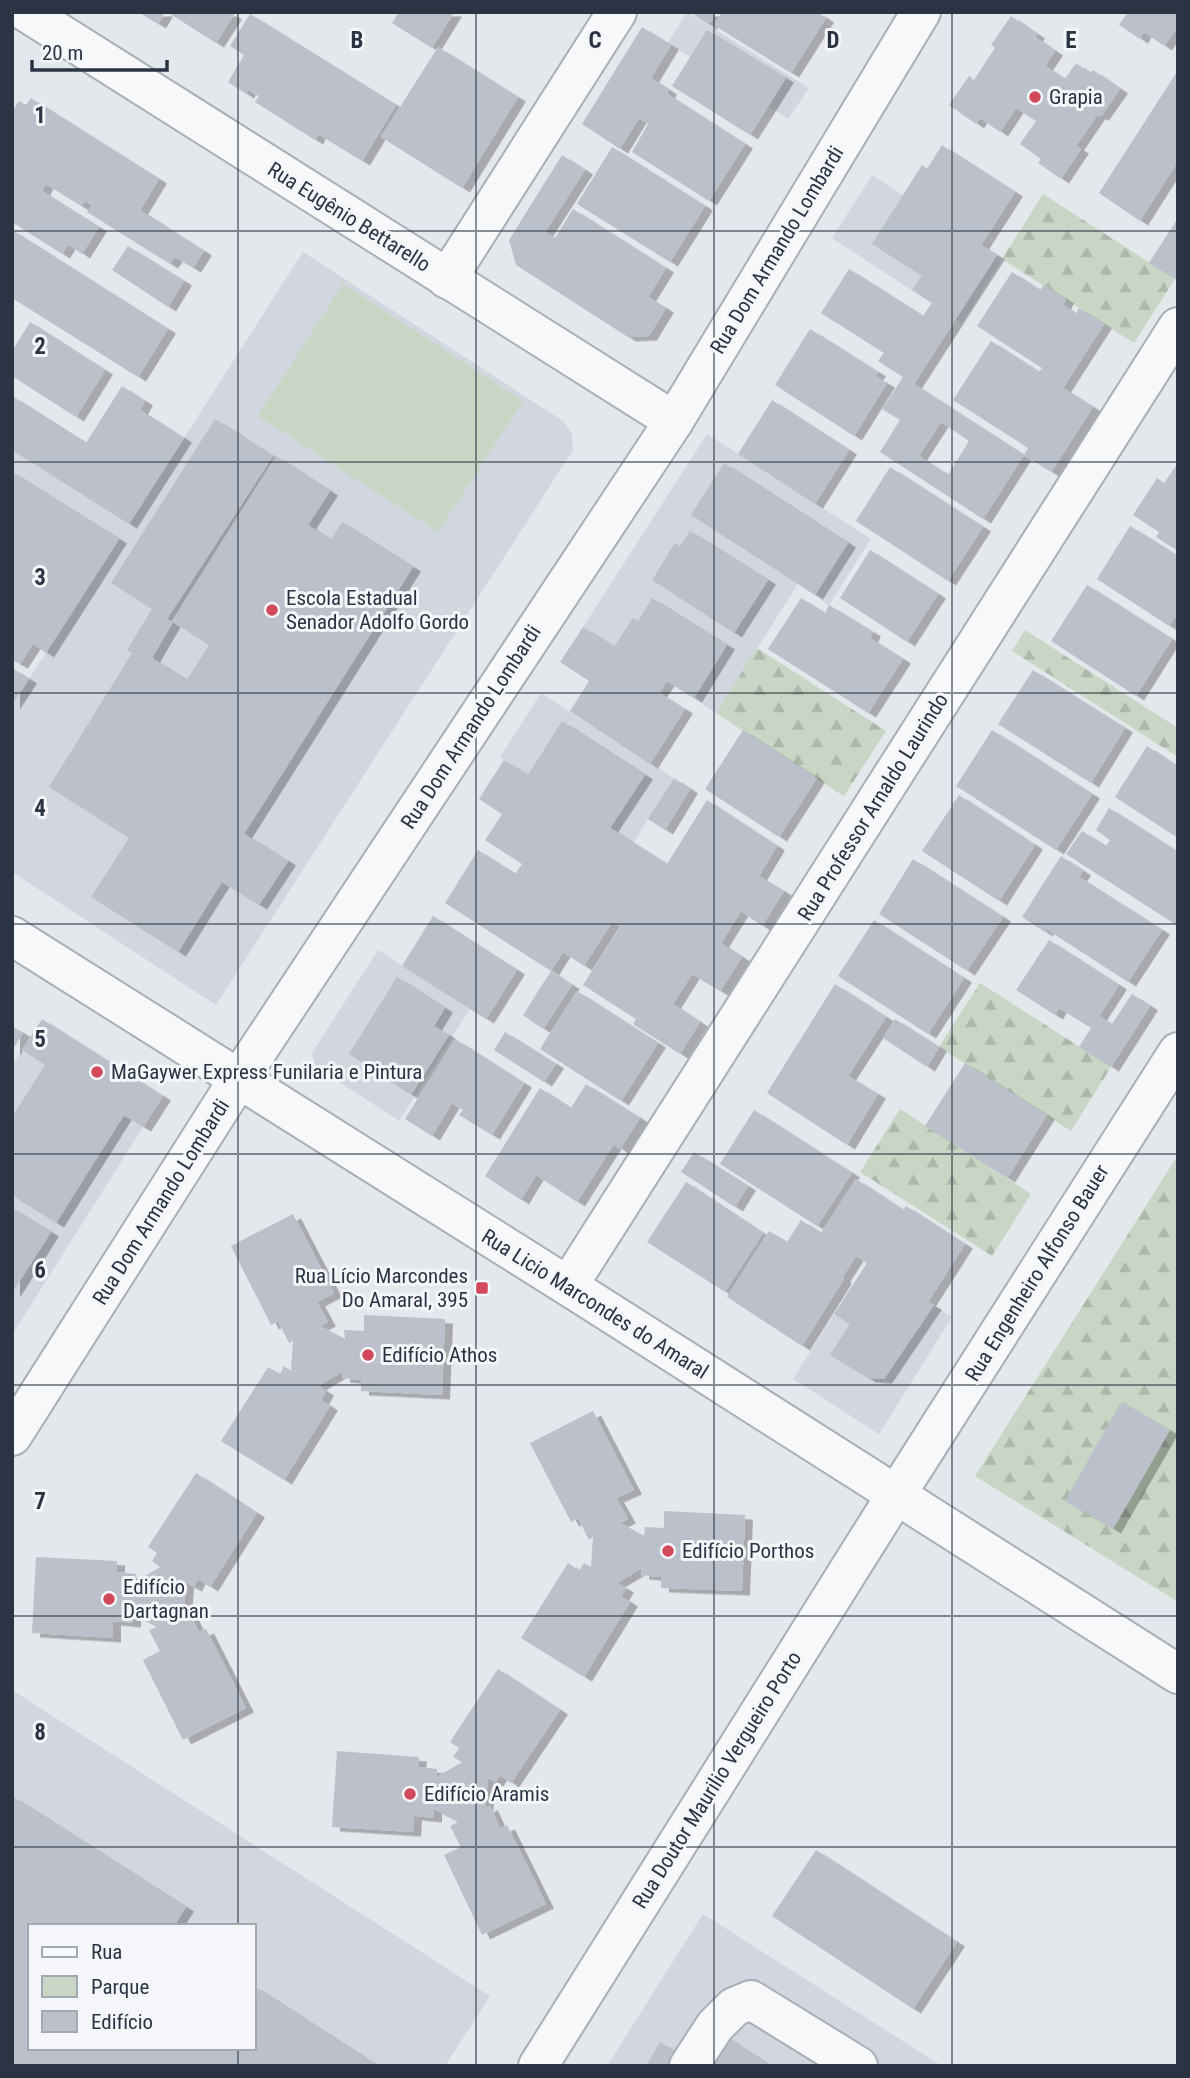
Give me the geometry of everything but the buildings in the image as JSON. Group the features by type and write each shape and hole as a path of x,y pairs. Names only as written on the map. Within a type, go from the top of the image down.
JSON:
{"street":[{"name":"Rua Eugênio Bettarello","path":"26,12 674,421"},
{"path":"447,279 617,12"},
{"name":"Rua Dom Armando Lombardi","path":"12,1436 238,1080 674,421 921,12"},
{"name":"Rua Professor Arnaldo Laurindo","path":"568,1286 1178,327"},
{"name":"Rua Licio Marcondes do Amaral","path":"12,936 1178,1674"},
{"name":"Rua Engenheiro Alfonso Bauer","path":"896,1495 1178,1052"},
{"name":"Rua Doutor Maurilio Vergueiro Porto","path":"538,2066 896,1495"},
{"path":"689,2066 715,2026 734,2007 751,2000 858,2066"}],"shaded area":[{"path":"687,12 809,88 788,119 668,43"},
{"path":"872,175 1002,259 962,323 832,238"},
{"name":"Escola Estadual Senador Adolfo Gordo","path":"303,252 563,421 572,434 573,450 216,1005 12,872 12,705 46,653 12,631 12,396 154,485"},
{"path":"707,434 871,539 829,605 798,584 716,713 583,627"},
{"path":"541,693 674,778 633,843 500,757"},
{"path":"378,950 470,1009 399,1121 315,1066 312,1053"},
{"path":"22,1050 143,1127 12,1335 12,1066"},
{"path":"867,1263 952,1317 879,1434 793,1379"},
{"path":"12,1690 490,1996 445,2066 12,2066"},
{"path":"703,1914 942,2066 607,2066"}],"green space":[{"path":"1043,194 1175,279 1134,343 1002,259"},
{"path":"343,284 523,401 438,532 258,416"},
{"path":"1025,630 1178,728 1178,757 1012,651"},
{"path":"757,648 886,731 844,796 716,713"},
{"path":"980,983 1111,1067 1071,1131 939,1047"},
{"path":"900,1109 1031,1194 992,1256 860,1172"},
{"path":"1178,1155 1178,1602 975,1476"}],"place":[{"name":"Grapia","path":"1035,97"},
{"name":"Escola Estadual Senador Adolfo Gordo","path":"272,610"},
{"name":"MaGaywer Express Funilaria e Pintura","path":"97,1072"},
{"name":"Rua Lício Marcondes Do Amaral, 395","path":"482,1288"},
{"name":"Edifício Athos","path":"368,1355"},
{"name":"Edifício Porthos","path":"668,1551"},
{"name":"Edifício Dartagnan","path":"109,1599"},
{"name":"Edifício Aramis","path":"410,1794"}]}
